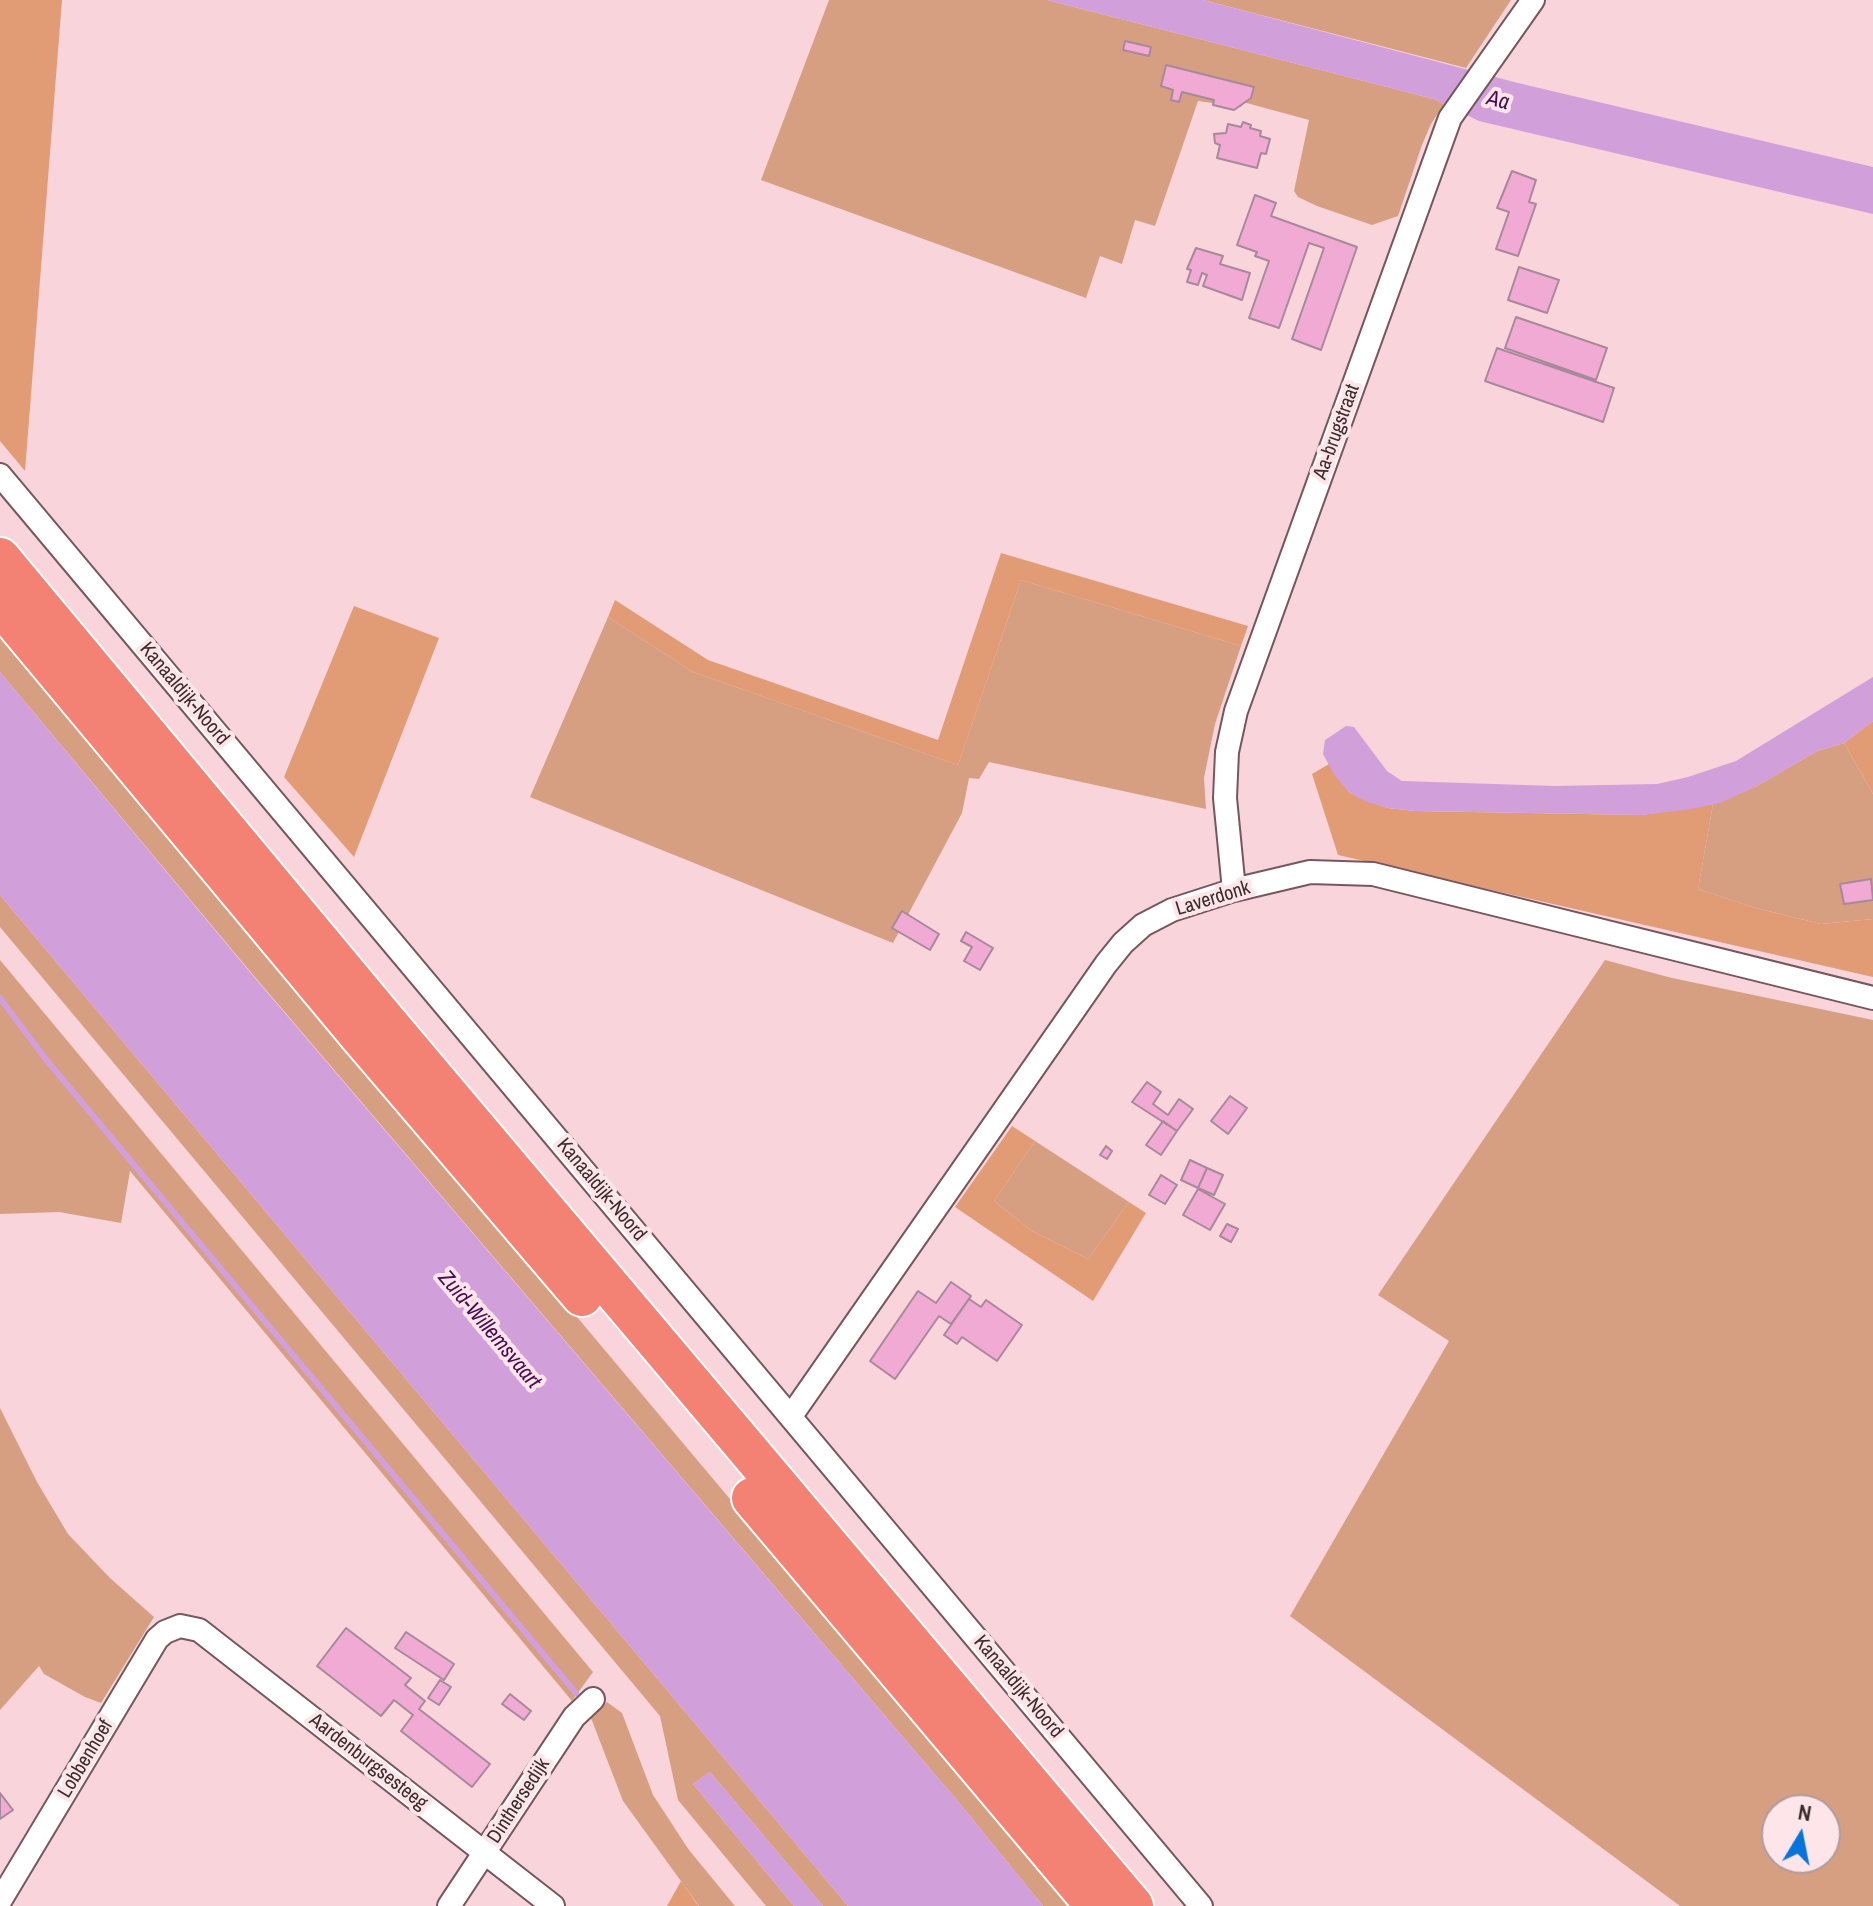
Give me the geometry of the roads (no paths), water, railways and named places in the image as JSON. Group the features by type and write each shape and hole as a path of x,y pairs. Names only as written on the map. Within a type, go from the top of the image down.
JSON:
{"highway":[{"path":"0,558 405,1044 1133,1906"},
{"path":"0,604 350,1024 1096,1906"}],"street":[{"name":"Aa-brugstraat","path":"1234,890 1225,798 1227,752 1236,711 1450,118 1533,0"},
{"name":"Kanaaldijk-Noord","path":"0,475 1201,1906"},
{"name":"Laverdonk","path":"791,1416 1123,943 1143,925 1172,910 1234,890 1310,872 1373,874 1873,998"},
{"name":"Aardenburgsesteeg","path":"180,1626 199,1630 553,1906"},
{"name":"Lobbenhoef","path":"0,1901 157,1639 180,1626"},
{"name":"Dinthersedijk","path":"449,1906 574,1717 593,1699"}],"water":[{"name":"Aa","path":"1047,0 1203,0 1518,83 1873,167 1873,214 1479,121 1434,99"},
{"name":"Zuid-Willemsvaart","path":"0,672 254,977 961,1805 1043,1906 848,1906 0,895"},
{"path":"1873,677 1873,721 1844,743 1817,751 1757,786 1720,803 1691,809 1642,815 1388,808 1364,801 1349,792 1335,776 1323,754 1325,740 1346,726 1354,727 1387,771 1402,781 1555,786 1657,784 1736,761"},
{"path":"710,1772 823,1906 794,1906 693,1784"}],"waterway":[{"path":"0,998 48,1062 576,1693"}]}
